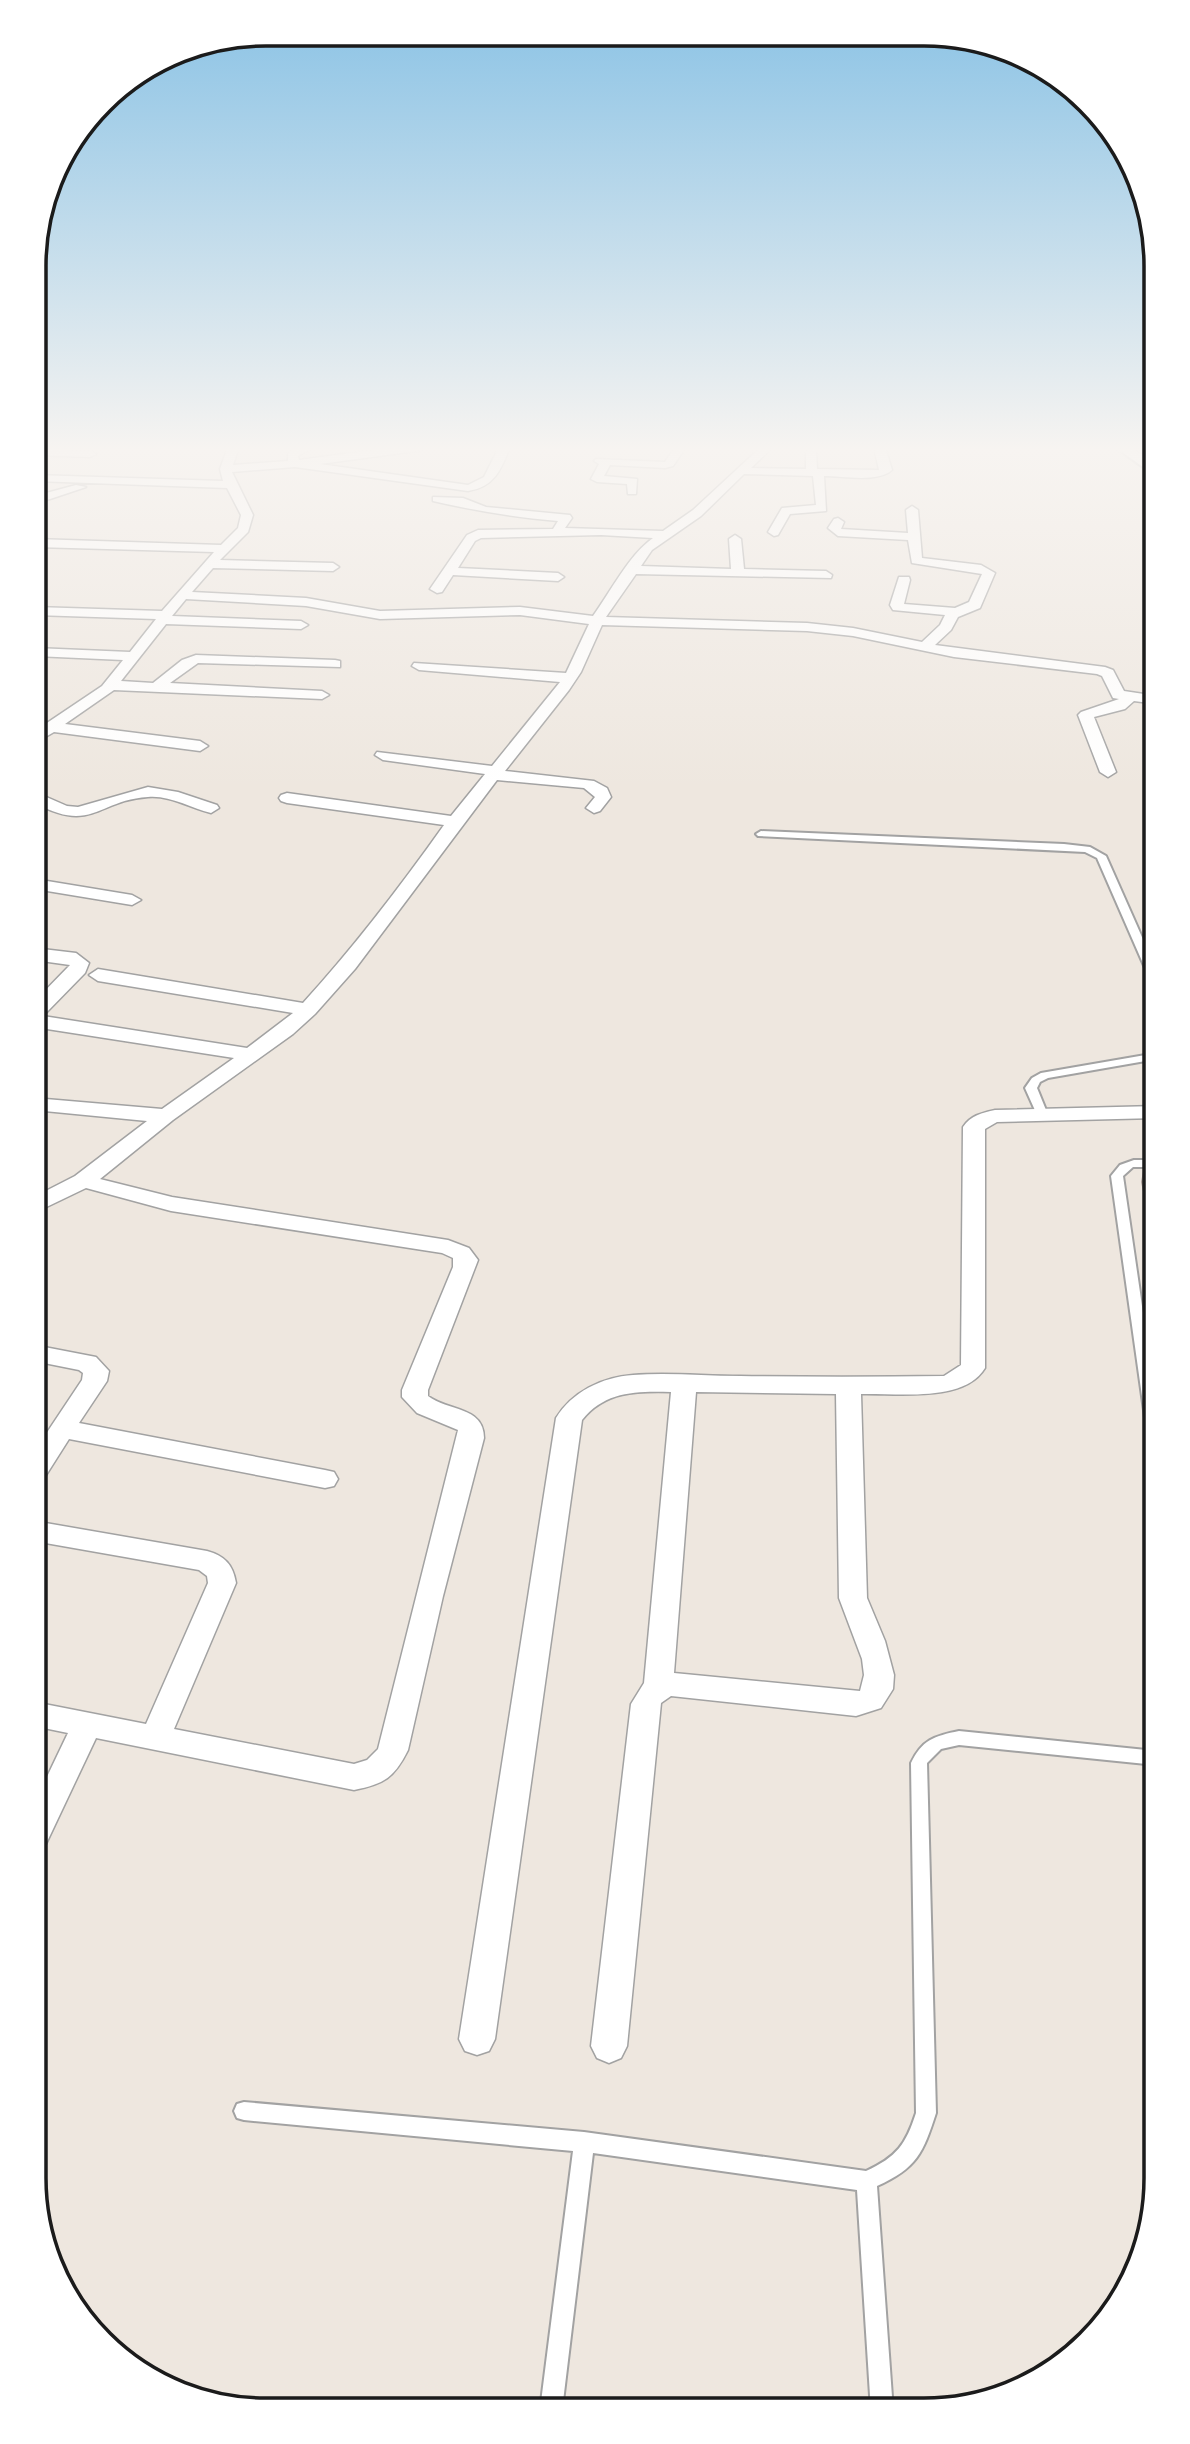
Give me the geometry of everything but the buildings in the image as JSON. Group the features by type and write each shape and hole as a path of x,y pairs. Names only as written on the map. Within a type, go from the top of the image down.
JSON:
{"street":[{"path":"46,730 110,685 213,561"},
{"path":"437,589 457,561"},
{"path":"46,1200 83,1181 308,1010 373,934 455,821 570,678 597,621 637,561"},
{"path":"737,561 738,573"},
{"path":"904,580 898,607 954,612 975,605 989,573 981,569 918,561"},
{"path":"210,564 333,567"},
{"path":"630,570 826,575"},
{"path":"450,571 558,577"},
{"path":"183,595 306,602 368,614 520,611 597,621 807,627 873,636 924,648 1100,670 1108,673 1118,695 1144,699"},
{"path":"46,612 301,625"},
{"path":"924,648 946,627 954,612"},
{"path":"46,652 134,656"},
{"path":"157,687 196,659 315,676"},
{"path":"419,666 570,678"},
{"path":"110,685 157,687 315,676"},
{"path":"315,676 322,695"},
{"path":"1108,772 1086,715 1120,706 1129,698"},
{"path":"51,727 200,746"},
{"path":"383,755 495,773 588,784 601,791 603,797 594,808"},
{"path":"46,802 62,809 90,808 125,796 150,792 163,793 211,808"},
{"path":"287,798 455,821"},
{"path":"46,886 132,900"},
{"path":"46,955 69,957 80,963 78,969 46,1002"},
{"path":"98,975 308,1010"},
{"path":"46,1023 252,1055"},
{"path":"46,1105 166,1116"},
{"path":"477,2039 569,1418 580,1403 599,1392 631,1383 848,1386 947,1384 963,1377 973,1368 974,1126 995,1116 1144,1112"},
{"path":"46,1716 354,1777 372,1774 385,1766 393,1750 429,1596 471,1438 471,1427 466,1420 425,1407 415,1397 415,1390 466,1260 461,1253 448,1247 171,1204 83,1181"},
{"path":"46,1355 88,1363 96,1371 94,1381 46,1454"},
{"path":"658,1688 684,1383"},
{"path":"609,2046 646,1704 650,1694 671,1684 856,1704 873,1700 878,1691 875,1647 858,1615 853,1598 848,1386"},
{"path":"62,1429 325,1479"},
{"path":"46,1533 207,1560 220,1571 222,1583 155,1737"},
{"path":"46,1811 88,1723"}],"lane":[{"path":"761,834 1064,847 1092,851 1101,856 1144,954"},
{"path":"1042,1115 1031,1088 1036,1080 1045,1075 1144,1058"},
{"path":"1144,1164 1127,1165 1120,1169 1117,1176 1144,1363"},
{"path":"244,2111 584,2142 867,2181 895,2169 916,2146 926,2113 919,1763 925,1749 941,1741 959,1738 1144,1757"},
{"path":"552,2398 584,2142"},
{"path":"867,2181 882,2398"}]}
